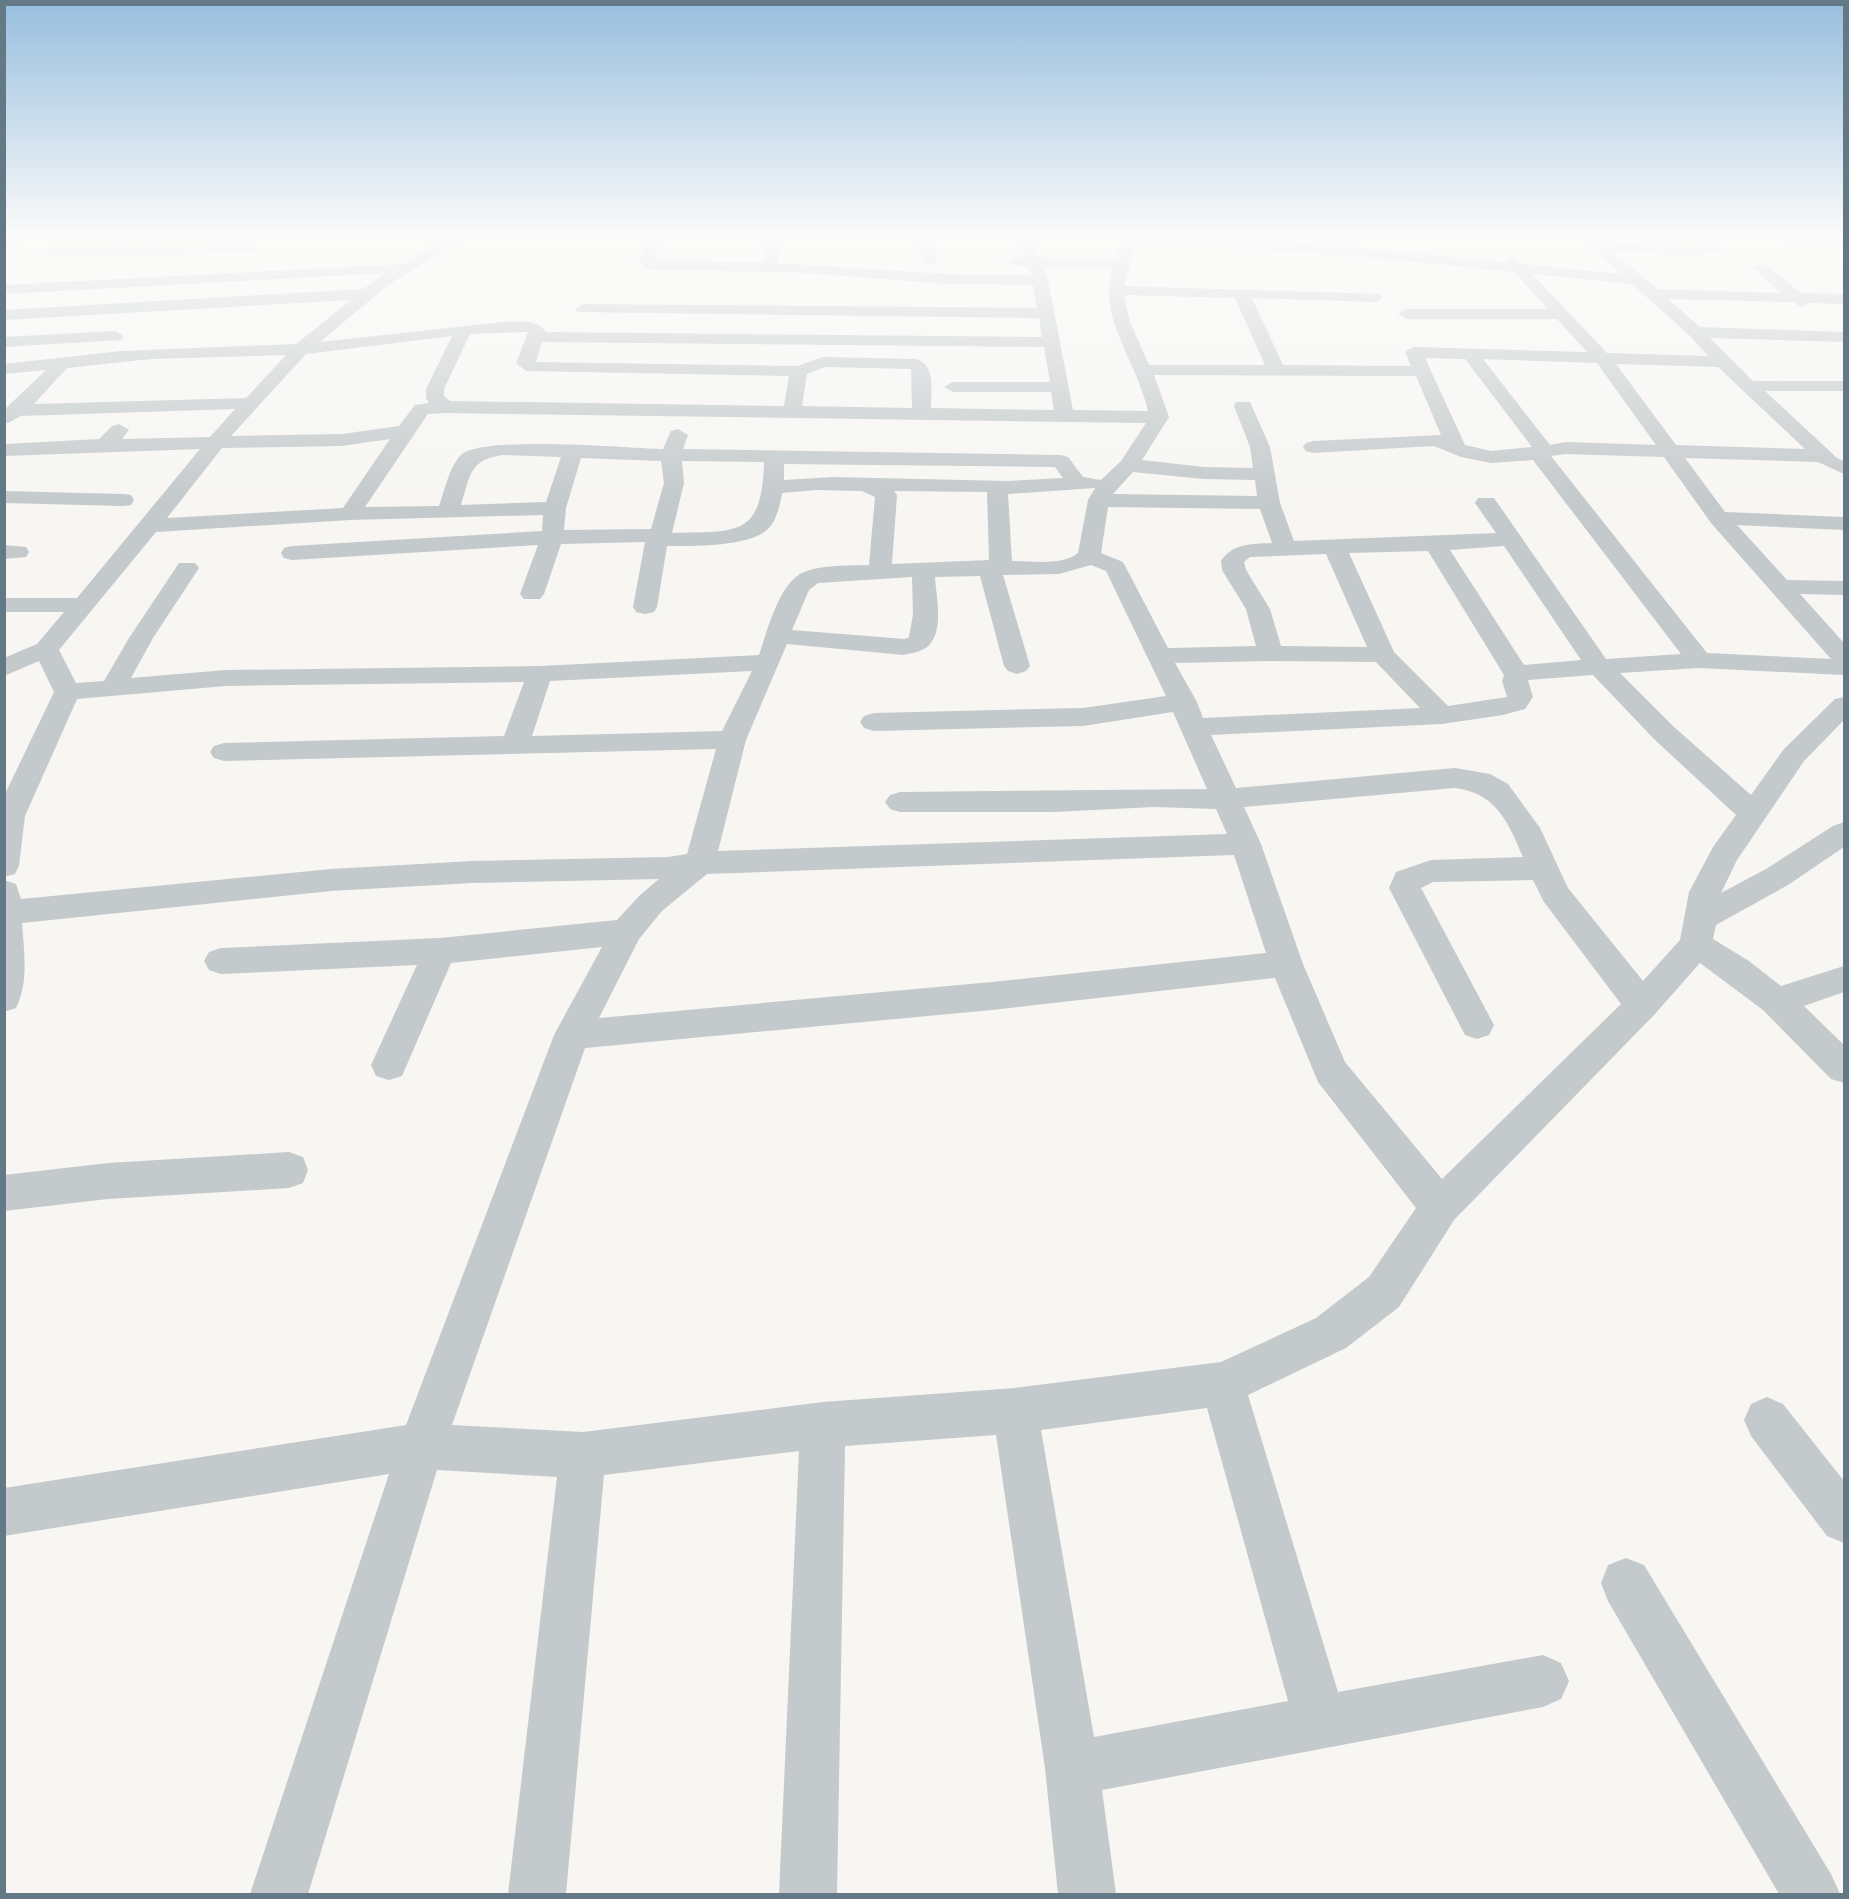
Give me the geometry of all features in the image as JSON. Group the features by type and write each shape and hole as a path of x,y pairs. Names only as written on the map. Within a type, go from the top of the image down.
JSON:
{"street":[{"path":"4,668 45,649 251,403 295,356 330,326"},
{"path":"4,369 295,356 464,331 534,332 638,326"},
{"path":"664,326 662,338 656,352 746,352 722,412"},
{"path":"800,339 804,326"},
{"path":"1048,326 1065,416"},
{"path":"1133,326 1142,370 1159,417"},
{"path":"1257,326 1277,371"},
{"path":"1494,326 1521,355"},
{"path":"1573,326 1604,359 1719,518 1845,658"},
{"path":"1689,326 1723,362 1752,386 1824,456 1833,464 1845,468"},
{"path":"1830,326 1844,338"},
{"path":"445,406 435,398 435,389 464,331"},
{"path":"498,408 525,363 534,332"},
{"path":"1696,332 1844,338"},
{"path":"1405,334 1457,448"},
{"path":"4,342 125,335 96,358"},
{"path":"662,338 1051,342"},
{"path":"1414,352 1723,362"},
{"path":"1470,354 1540,451 1699,660"},
{"path":"10,415 40,388 57,368 96,358 295,356"},
{"path":"525,363 532,367 546,368 739,371 799,371 823,362 916,364 921,369 922,414"},
{"path":"1142,370 1423,371"},
{"path":"792,413 799,371"},
{"path":"1752,386 1845,386"},
{"path":"953,387 1060,387"},
{"path":"16,388 40,388"},
{"path":"10,415 251,403"},
{"path":"350,514 422,409 445,406 1159,417"},
{"path":"1243,406 1260,447 1269,503 1285,548"},
{"path":"645,607 658,538 674,483 671,455 687,411"},
{"path":"279,1894 421,1446 572,1035 603,980 626,932 651,903 700,863 732,740 799,586 810,578 829,574 923,569 1059,567 1080,563 1089,556 1104,491 1129,465 1159,417"},
{"path":"105,445 119,430"},
{"path":"4,450 105,445 342,440 405,431"},
{"path":"1312,447 1437,440 1476,455 1491,457 1520,456 1540,451 1667,449 1824,456"},
{"path":"448,511 467,460 477,453 493,450 1061,461 1077,483"},
{"path":"532,594 552,537 555,508 573,452"},
{"path":"292,553 552,537 658,538 749,531 760,524 774,487 774,455"},
{"path":"1129,465 1204,473 1265,474"},
{"path":"774,487 1004,486 1077,483 1104,491 1269,503"},
{"path":"865,485 878,487 886,495 880,571"},
{"path":"1004,486 997,490 995,567 1017,666"},
{"path":"4,497 123,500"},
{"path":"1486,503 1598,666 1664,733 1753,814"},
{"path":"150,526 350,514 448,511 492,513 555,508"},
{"path":"1719,518 1845,523"},
{"path":"1271,653 1258,609 1234,570 1232,561 1237,555 1246,551 1334,545 1436,546 1511,540"},
{"path":"1334,545 1383,655 1442,714"},
{"path":"1436,546 1517,675"},
{"path":"1089,556 1115,567 1189,715 1246,844 1286,964 1331,1071 1440,1207"},
{"path":"113,688 141,638 187,568"},
{"path":"67,693 226,678 540,675 773,649 904,647 915,644 922,638 925,626 923,569"},
{"path":"1782,587 1845,588"},
{"path":"4,605 82,605"},
{"path":"4,649 45,649"},
{"path":"45,649 67,693"},
{"path":"1160,656 1271,653 1383,655"},
{"path":"1517,675 1598,666 1699,660 1845,668"},
{"path":"514,747 540,675"},
{"path":"874,722 1189,715 1442,714 1503,707 1516,703 1520,698 1515,681 1517,675"},
{"path":"4,866 10,816 67,693"},
{"path":"1698,932 1705,891 1724,855 1794,755 1845,705"},
{"path":"224,752 514,747 732,740"},
{"path":"900,802 1054,802 1154,797 1227,799 1455,778 1480,781 1498,791 1525,828 1555,894 1642,1005"},
{"path":"4,1512 421,1446 582,1455 824,1425 1015,1411 1223,1384 1331,1333 1384,1292 1440,1207 1642,1005 1698,932 1845,833"},
{"path":"5,913 331,880 472,872 668,868 700,863 1246,844"},
{"path":"1477,1025 1405,888 1407,880 1431,871 1543,868"},
{"path":"4,879 8,970 4,998"},
{"path":"221,961 440,951 626,932"},
{"path":"1698,932 1730,963 1778,1001 1845,1068"},
{"path":"389,1065 440,951"},
{"path":"572,1035 992,996 1286,964"},
{"path":"1778,1001 1845,979"},
{"path":"4,1193 108,1181 289,1170"},
{"path":"1223,1384 1320,1721"},
{"path":"1015,1411 1072,1768 1087,1894"},
{"path":"1767,1420 1845,1519"},
{"path":"808,1894 824,1425"},
{"path":"537,1894 582,1455"},
{"path":"1626,1583 1811,1894"},
{"path":"1072,1768 1543,1681"}]}
